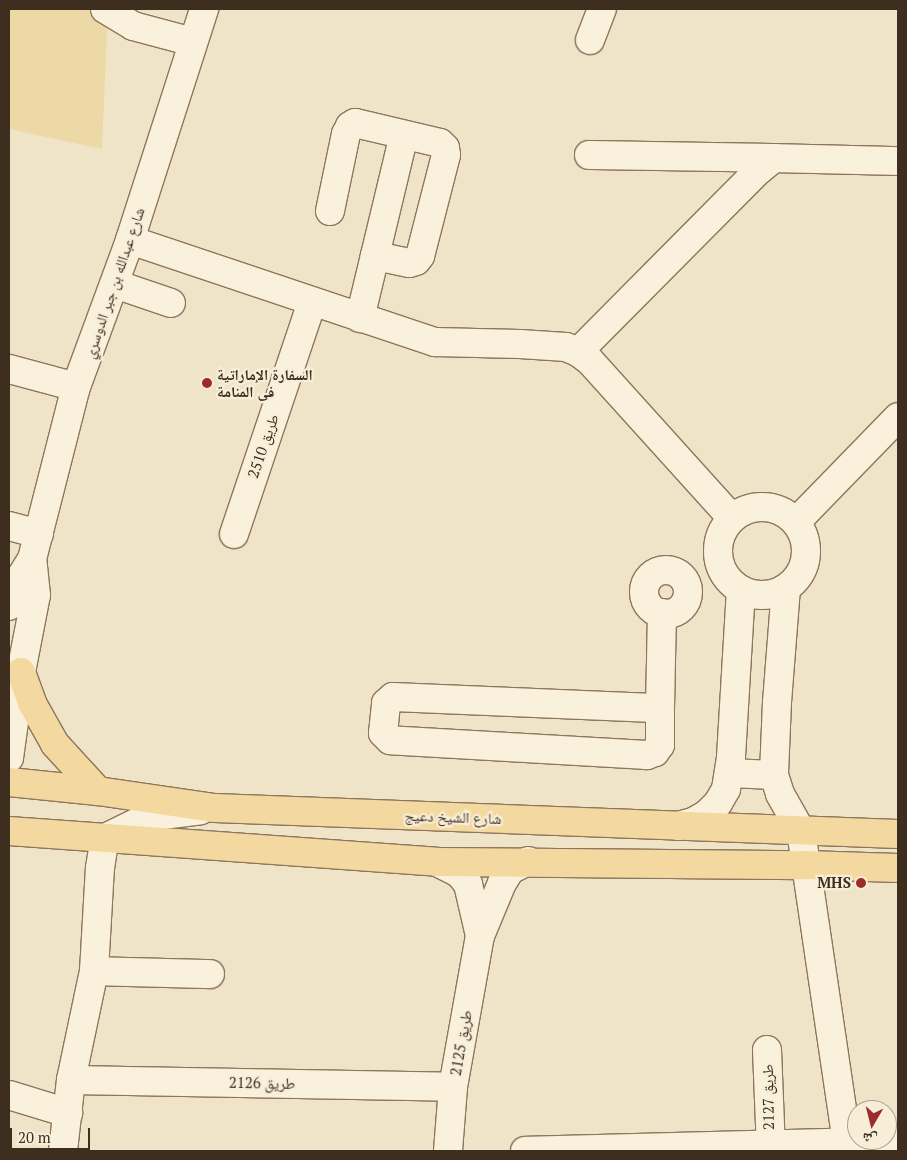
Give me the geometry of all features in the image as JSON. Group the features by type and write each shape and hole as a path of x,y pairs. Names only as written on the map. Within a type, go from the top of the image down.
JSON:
{"main road":[{"path":"20,672 32,703 55,744 98,791"},
{"name":"شارع الشيخ دعيج","path":"9,782 98,791 215,808 898,834"},
{"path":"9,832 437,862 528,861 898,868"}],"street":[{"path":"105,9 133,26 193,42"},
{"name":"شارع عبدالله بن جبر الدوسري","path":"9,758 20,672 36,594 36,547 76,387 130,240 204,9"},
{"path":"590,40 602,9"},
{"path":"330,211 346,134 350,126 355,123 440,143 445,148 446,155 420,256 416,261 409,263 375,256"},
{"path":"360,318 404,135"},
{"path":"589,155 898,161"},
{"path":"578,352 759,170 774,158"},
{"path":"130,240 409,335 448,344 520,344 566,347 578,352 590,361 732,518"},
{"path":"115,284 171,304"},
{"name":"طريق 2510","path":"234,534 312,302"},
{"path":"9,369 76,387"},
{"path":"796,522 898,417"},
{"path":"678,826 693,822 707,814 718,803 726,789 729,773 735,699 732,581 718,550 720,538 732,518 744,510 758,507 772,508 786,513 803,532 807,545 807,557 803,570 786,588 764,595 732,581 688,587"},
{"path":"9,526 36,547"},
{"name":"شارع عبدالله بن جبر الدوسري","path":"9,606 12,591 36,547"},
{"path":"670,570 684,579 688,587 688,596 679,610 662,613 654,610 645,596 648,580 654,573 670,570"},
{"path":"770,1148 847,1143 801,831 780,794 774,775 777,702 786,588"},
{"path":"660,708 393,697 386,702 383,733 390,740 647,755 655,752 660,745 662,613"},
{"path":"735,699 777,702"},
{"path":"729,773 774,775"},
{"path":"63,1151 71,1080 94,971 100,868 105,838 138,822 162,815 215,808"},
{"name":"طريق 2125","path":"448,1151 453,1087 480,936 502,882 510,870 528,861"},
{"name":"طريق 2125","path":"437,862 458,873 468,884 480,936"},
{"path":"94,971 210,974"},
{"name":"طريق 2127","path":"524,1151 770,1148 767,1050"},
{"name":"طريق 2126","path":"71,1080 453,1087"},
{"path":"9,1095 68,1113"}],"sand":[{"path":"9,9 108,9 102,149 9,129"}],"place":[{"name":"السفارة الإماراتية فى المنامة","path":"207,383"},
{"name":"MHS","path":"861,883"}]}
